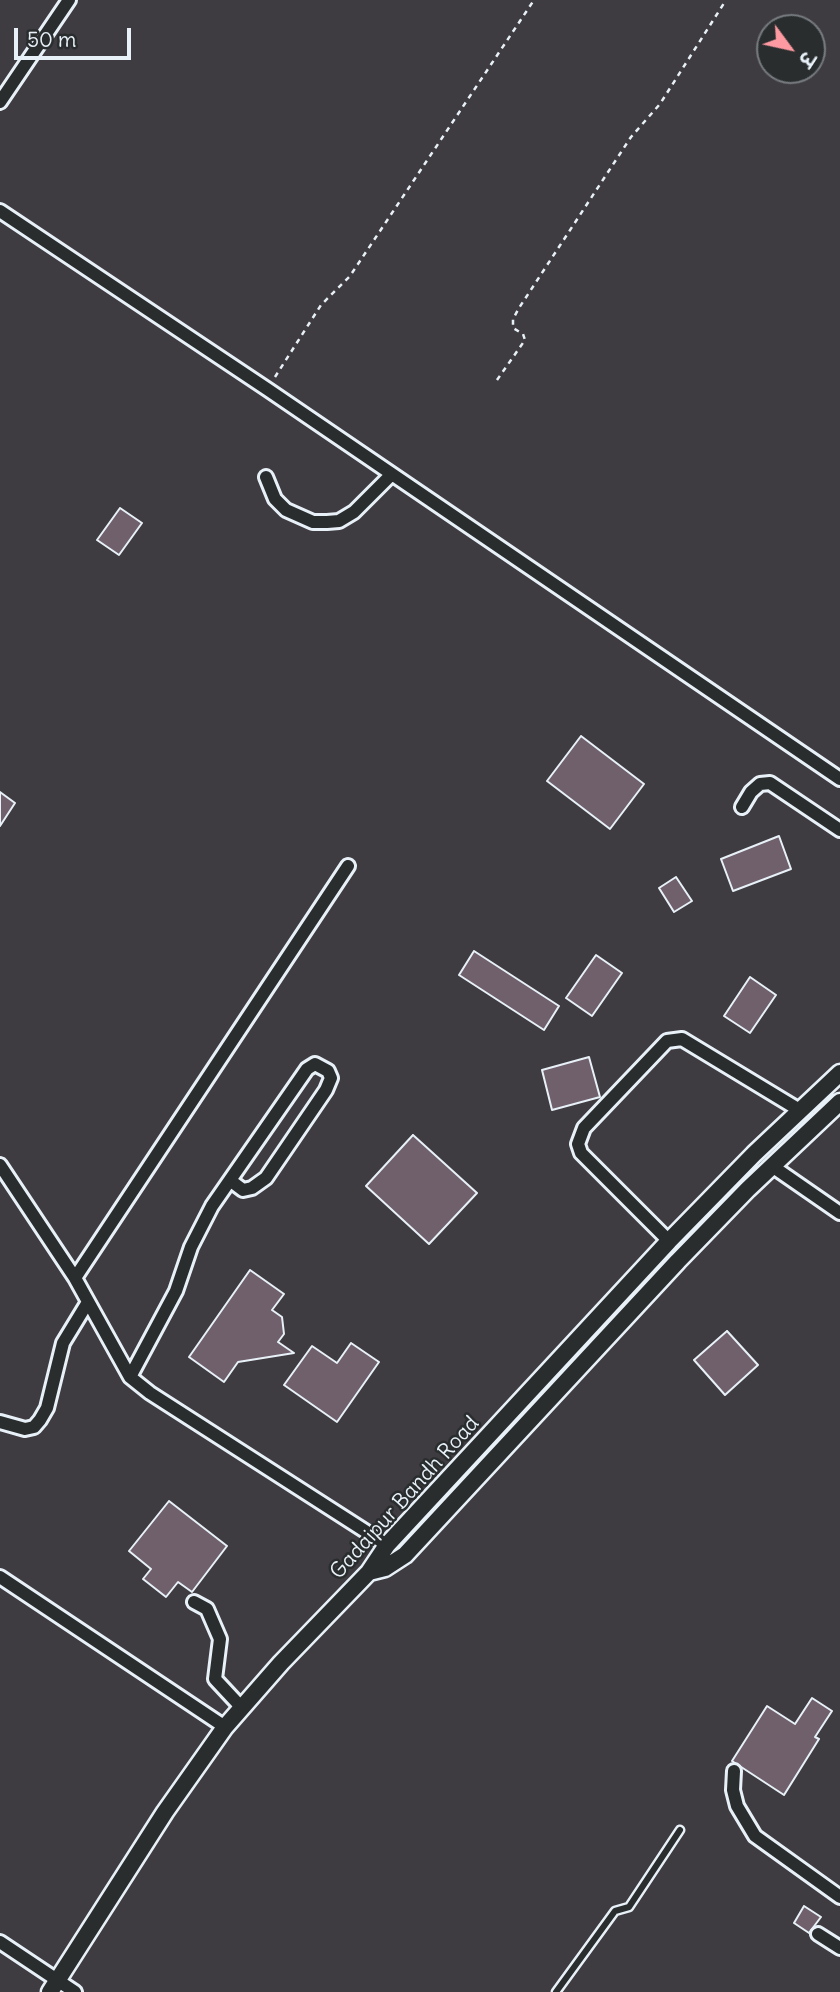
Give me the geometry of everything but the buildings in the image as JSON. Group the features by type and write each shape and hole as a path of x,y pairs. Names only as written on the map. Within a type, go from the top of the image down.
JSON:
{"street":[{"path":"0,102 69,0"},
{"path":"0,211 267,389 840,779"},
{"path":"266,477 275,499 286,510 313,522 327,522 339,521 354,512 392,474"},
{"path":"742,807 751,792 760,785 770,783 840,830"},
{"path":"75,1278 348,866"},
{"path":"669,1241 581,1153 578,1144 584,1128 667,1041 682,1039 801,1111"},
{"path":"130,1377 176,1291 203,1222 307,1069 315,1064 328,1071 331,1079 326,1090 260,1184 243,1190 231,1181"},
{"name":"Gadaipur Bandh Road","path":"54,1986 166,1812 225,1727 281,1663 369,1572 387,1545 669,1241 754,1154 840,1073"},
{"path":"369,1572 385,1568 405,1555 669,1271 840,1101"},
{"path":"0,1166 75,1278 130,1377 150,1393 387,1545"},
{"path":"772,1166 840,1213"},
{"path":"0,1422 24,1429 33,1427 40,1420 52,1392 63,1343 88,1303"},
{"path":"0,1577 225,1727"},
{"path":"194,1602 207,1609 220,1639 215,1679 242,1708"},
{"path":"734,1771 733,1790 737,1806 755,1836 840,1896"},
{"path":"818,1934 840,1948"},
{"path":"0,1942 54,1986 75,1992"}],"lane":[{"path":"556,1992 615,1911 629,1907 680,1830"}],"path":[{"path":"267,389 321,305 350,276 534,0"},
{"path":"497,380 525,340 523,334 513,328 513,318 519,308 631,137 660,104 726,0"}]}
